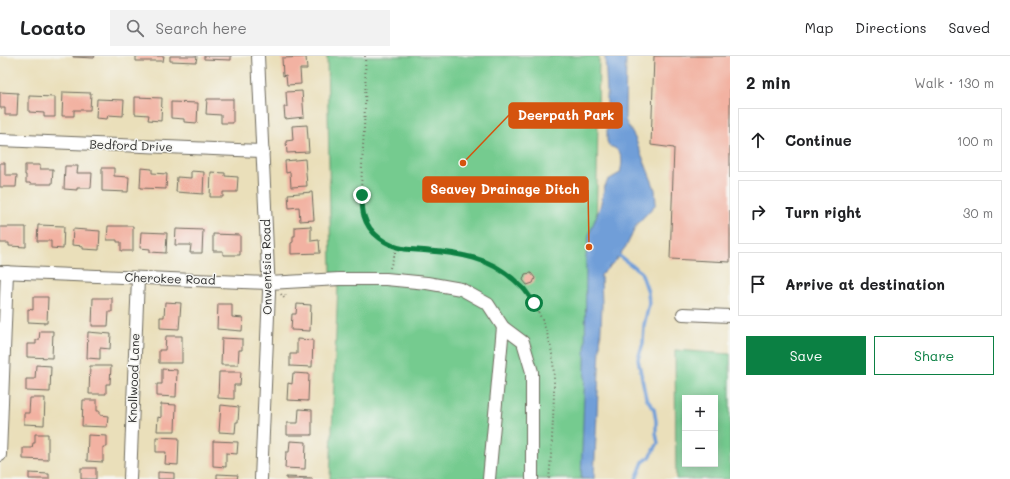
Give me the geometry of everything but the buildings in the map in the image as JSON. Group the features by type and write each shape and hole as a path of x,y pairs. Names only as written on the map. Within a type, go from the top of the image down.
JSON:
{"street":[{"name":"Onwentsia Road","path":"258,56 269,282 261,479"},
{"name":"Bedford Drive","path":"0,140 263,151"},
{"name":"Cherokee Road","path":"3,272 269,282 339,279 386,279 427,283 461,289 488,304 503,326 523,342 532,372 532,479"},
{"path":"0,455 3,272"},
{"name":"Knollwood Lane","path":"130,479 138,278"},
{"path":"683,314 730,316"},
{"path":"489,479 503,326"}],"path":[{"path":"365,56 366,75 362,195 364,217 371,230 380,239 390,244 404,249 440,252 476,258 492,265 506,273 524,289 534,303 550,342 555,388 549,479"}],"green space":[{"path":"327,56 599,56 592,479 330,479 338,284 331,271"},
{"path":"675,350 730,354 730,479 676,479"}],"water":[{"path":"605,56 626,56 625,120 635,138 655,189 656,204 637,224 627,245 615,261 601,275 602,305 594,479 581,479 585,366 586,256 589,235 600,207 605,186 608,180 620,173 622,163 619,151 610,146 607,141"}],"waterway":[{"path":"619,256 641,272 648,292 649,304 644,325 643,343 638,359 646,398 654,409 658,443 650,457 643,462 636,479"}],"place":[{"name":"Deerpath Park","path":"463,163"},
{"name":"Seavey Drainage Ditch","path":"589,247"}],"route":[{"path":"362,195 364,217 371,230 380,239 404,249 458,254 476,258 506,273 524,289 534,303"}]}
